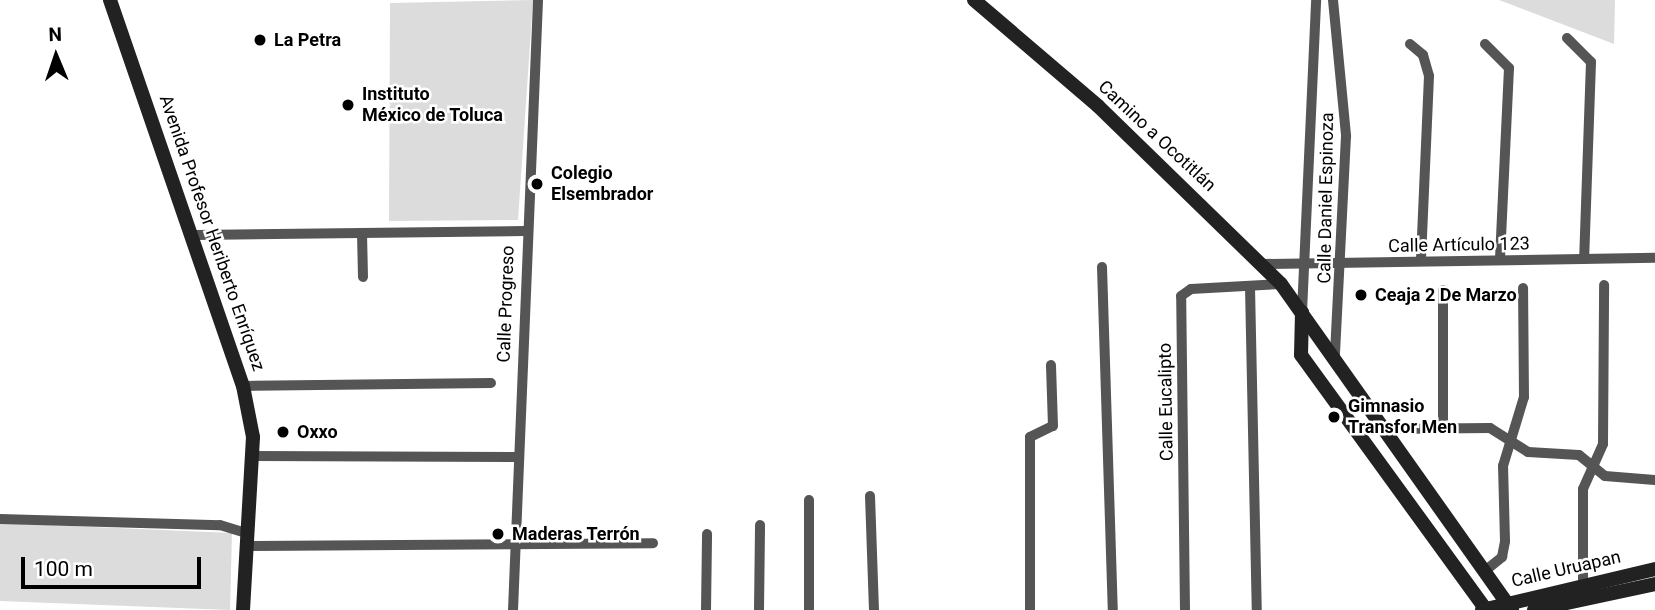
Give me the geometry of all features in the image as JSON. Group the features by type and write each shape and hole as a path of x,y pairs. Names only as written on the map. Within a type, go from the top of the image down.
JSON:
{"main road":[{"name":"Avenida Profesor Heriberto Enríquez","path":"110,0 196,235 243,386 252,456 243,610"},
{"name":"Camino a Ocotitlán","path":"974,0 1098,106 1264,264 1335,356 1510,606"},
{"path":"1302,312 1301,355 1484,610"},
{"name":"Calle Uruapan","path":"1538,606 1584,582 1655,569"},
{"name":"Calle Uruapan","path":"1484,610 1538,606 1655,584"}],"street":[{"name":"Calle Progreso","path":"513,610 525,230 538,0"},
{"name":"Calle Daniel Espinoza","path":"1302,312 1316,0"},
{"name":"Calle Daniel Espinoza","path":"1333,0 1346,136 1335,356"},
{"path":"1567,38 1591,62 1584,259"},
{"path":"1410,44 1423,55 1429,76 1421,261"},
{"path":"1485,44 1509,68 1500,260"},
{"path":"196,235 525,230"},
{"path":"362,233 362,276"},
{"name":"Calle Artículo 123","path":"1264,264 1655,258"},
{"path":"1102,267 1113,610"},
{"name":"Calle Eucalipto","path":"1185,610 1181,296 1191,289 1281,284"},
{"path":"1584,582 1583,489 1604,444 1604,285"},
{"path":"1250,287 1257,610"},
{"path":"1486,570 1505,545 1503,466 1524,397 1523,288"},
{"path":"1443,290 1443,427"},
{"path":"1030,610 1030,437 1053,426 1051,365"},
{"path":"243,386 491,383"},
{"path":"1387,429 1490,428 1534,453 1579,455 1594,468 1616,480 1655,480"},
{"path":"252,456 516,457"},
{"path":"870,496 874,610"},
{"path":"809,500 809,610"},
{"path":"0,519 220,525 247,539 514,545 653,542"},
{"path":"758,610 760,525"},
{"path":"706,610 707,534"}],"shaded area":[{"path":"533,0 518,220 389,221 390,3"},
{"path":"1499,0 1615,0 1614,44"},
{"path":"0,523 232,533 230,610 0,601"}],"place":[{"name":"La Petra","path":"260,40"},
{"name":"Instituto México de Toluca","path":"348,105"},
{"name":"Colegio Elsembrador","path":"537,184"},
{"name":"Ceaja 2 De Marzo","path":"1361,295"},
{"name":"Gimnasio Transfor Men","path":"1334,417"},
{"name":"Oxxo","path":"283,432"},
{"name":"Maderas Terrón","path":"498,534"}]}
